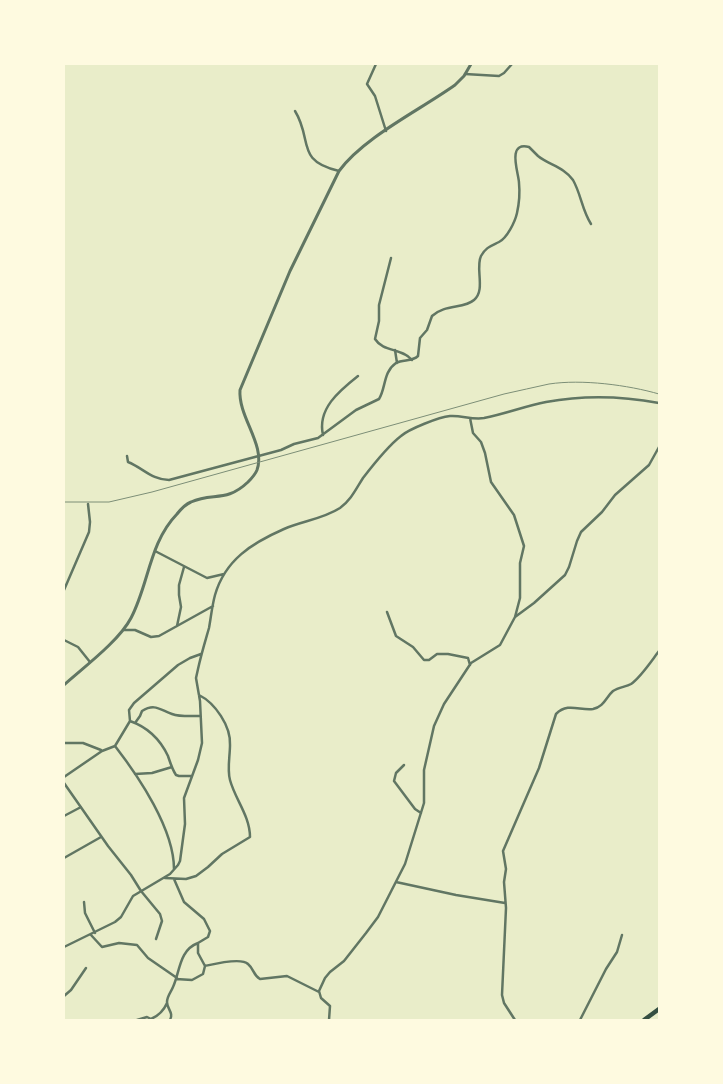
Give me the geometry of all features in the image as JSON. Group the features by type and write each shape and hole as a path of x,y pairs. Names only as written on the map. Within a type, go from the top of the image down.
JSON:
{"highway":[{"path":"644,1020 659,1009"}],"street":[{"path":"376,64 367,84 375,96 386,131"},
{"path":"64,685 121,632 134,612 154,551 168,525 178,512 193,501 228,495 246,484 256,472 258,456 255,442 241,407 242,384 290,271 338,171 357,151 448,89 465,74 471,64"},
{"path":"465,74 499,76 512,64"},
{"path":"295,111 301,121 304,139 315,163 338,171"},
{"path":"127,456 130,464 136,464 153,477 167,480 281,450 298,443 312,441 356,410 379,399 386,376 396,363 412,360 418,356 420,338 427,330 432,316 444,308 470,303 477,297 479,262 483,253 488,247 503,239 516,220 520,184 516,168 516,155 524,146 529,147 538,156 568,174 575,185 582,209 591,224"},
{"path":"391,258 379,305 379,321 375,339 379,344 407,354 412,360"},
{"path":"395,350 396,363"},
{"path":"323,435 321,421 323,414 339,393 358,376"},
{"path":"64,947 95,933 120,917 130,899 178,866 182,852 185,819 184,798 202,743 196,678 215,595 224,574 241,553 259,541 288,527 326,515 344,505 353,496 366,474 396,440 407,431 444,417 484,418 567,398 613,398 659,403"},
{"path":"319,993 328,974 344,961 373,923 408,857 425,799 424,770 437,718 470,664 500,644 515,616 520,598 520,563 524,546 514,515 491,482 485,453 481,442 474,435 470,418"},
{"path":"515,616 528,608 565,575 581,532 602,512 615,496 649,465 659,447"},
{"path":"64,590 89,532 88,504"},
{"path":"154,551 207,578 224,574"},
{"path":"177,626 182,607 179,585 184,567"},
{"path":"121,632 129,629 151,637 160,636 213,606"},
{"path":"387,612 396,636 413,647 424,660 429,660 437,654 448,654 468,658 470,664"},
{"path":"64,640 78,646 90,662"},
{"path":"515,1020 504,1003 502,995 506,870 503,853 504,845 520,814 539,768 556,714 565,708 594,709 602,704 616,689 627,686 635,681 659,651"},
{"path":"64,777 102,751 115,746 130,721 129,708 139,697 184,661 201,654"},
{"path":"163,878 186,879 196,876 222,854 250,837 244,812 230,779 230,738 219,713 210,702 199,695"},
{"path":"135,723 142,711 151,706 176,715 200,716"},
{"path":"130,721 158,738 176,775 192,776"},
{"path":"64,743 83,743 102,751"},
{"path":"115,746 161,818 172,850 174,870"},
{"path":"404,765 396,773 394,781 415,809 421,813"},
{"path":"134,774 152,773 172,767"},
{"path":"64,783 101,837 162,916 156,939"},
{"path":"64,816 81,807"},
{"path":"64,858 101,837"},
{"path":"137,1020 154,1017 164,1010 183,958 191,946 208,937 210,933 209,927 196,911 184,902 174,879"},
{"path":"396,882 505,903"},
{"path":"84,902 86,913 95,933"},
{"path":"91,935 102,947 119,943 137,945 148,958 176,979 186,981 196,979 203,974 205,966 198,953 198,943"},
{"path":"580,1020 606,969 617,952 622,935"},
{"path":"205,966 245,961 260,980 281,976 290,977 319,993 321,998 330,1006 329,1020"},
{"path":"64,996 71,990 86,968"},
{"path":"167,1002 172,1015 170,1020"}],"railway":[{"path":"64,502 109,502 152,492 504,394 549,384 576,382 605,384 659,394"}]}
